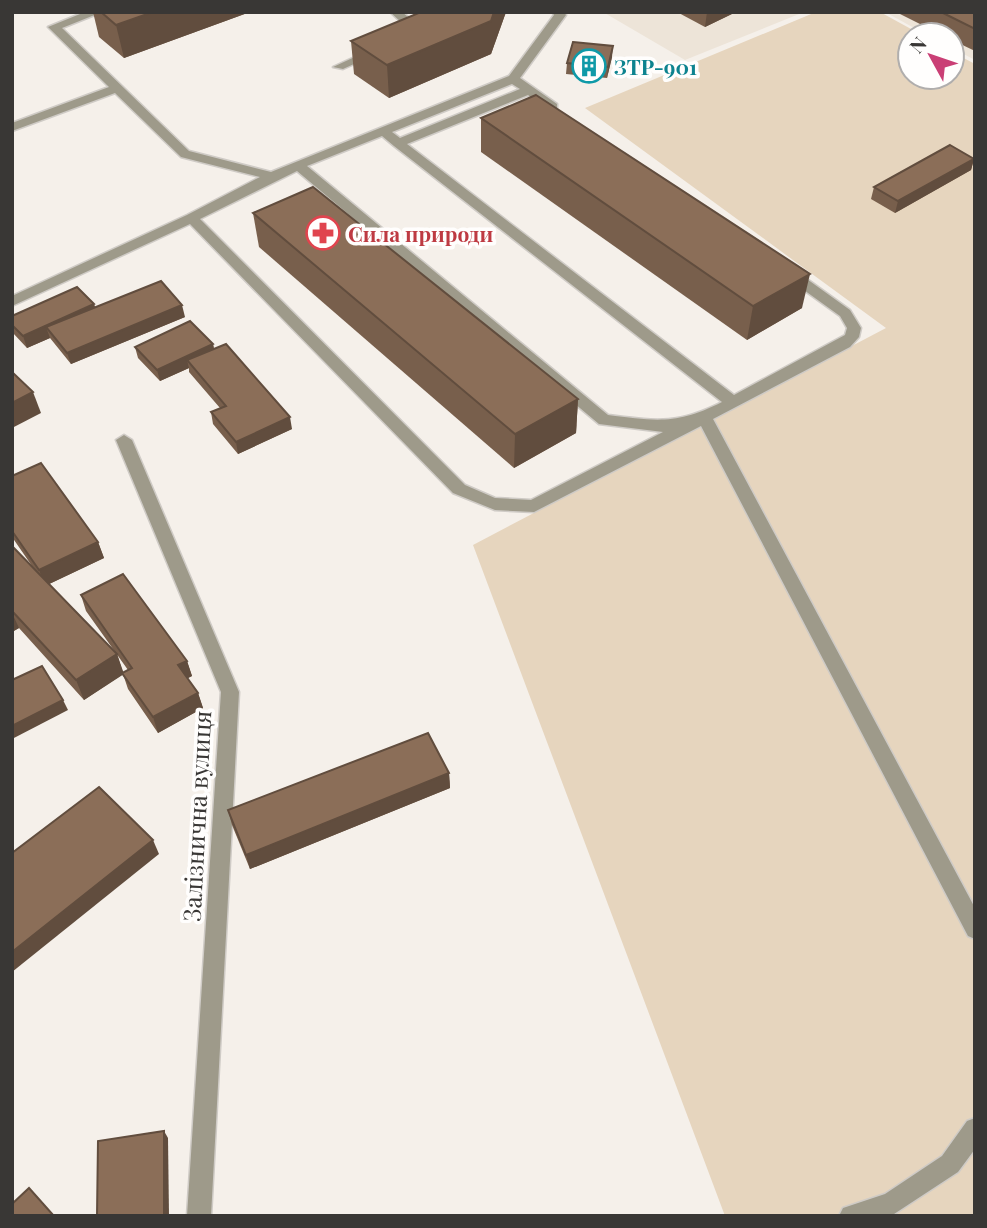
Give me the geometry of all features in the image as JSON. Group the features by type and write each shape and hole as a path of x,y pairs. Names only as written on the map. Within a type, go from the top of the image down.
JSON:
{"street":[{"path":"97,12 54,27 185,154 272,176"},
{"path":"339,67 399,40 408,22 395,12"},
{"path":"12,302 192,218 272,176 513,79 559,15 557,12"},
{"path":"513,79 562,114"},
{"path":"12,127 118,89"},
{"path":"398,144 529,90"},
{"path":"383,131 732,402"},
{"path":"299,166 604,419 661,427 705,418"},
{"path":"192,218 459,489 478,500 516,508 534,506 845,344 852,337 854,328 845,313 775,263"},
{"path":"705,418 975,929"},
{"name":"Залізнична вулиця","path":"124,440 229,692 199,1216"},
{"path":"851,1216 891,1204 950,1164 975,1129"}],"shaded area":[{"path":"603,12 804,12 685,60"},
{"path":"816,12 880,12 896,21 896,91 966,91 966,59 975,64 975,1216 725,1216 473,545 886,328 585,108"},
{"path":"885,12 975,12 975,60 966,55 966,21 901,21"}],"building":[{"path":"101,12 153,12 116,25"},
{"path":"421,12 494,12 491,21 387,65 351,41"},
{"path":"941,12 975,12 975,29 966,24 966,21 959,21"},
{"path":"573,42 613,46 608,67 567,63"},
{"path":"536,95 810,274 753,306 481,118"},
{"path":"950,145 974,159 898,201 874,187"},
{"path":"313,187 578,399 515,434 253,213"},
{"path":"161,281 182,305 67,353 46,327"},
{"path":"77,287 94,304 23,336 12,325 12,316"},
{"path":"190,321 213,344 157,370 135,347"},
{"path":"226,344 290,417 236,442 211,412 226,406 187,360"},
{"path":"12,372 33,392 12,403"},
{"path":"41,463 98,542 39,570 12,531 12,476"},
{"path":"12,546 117,654 76,680 12,611"},
{"path":"123,574 187,661 178,665 198,693 153,717 122,673 132,668 81,595"},
{"path":"42,666 63,700 12,726 12,680"},
{"path":"428,733 449,773 246,855 228,810"},
{"path":"99,787 153,840 12,952 12,853"},
{"path":"164,1131 164,1216 97,1216 98,1141"},
{"path":"29,1188 54,1216 12,1216 12,1204"}],"place":[{"name":"ЗТР-901","path":"589,66"},
{"name":"Сила природи","path":"323,233"}]}
